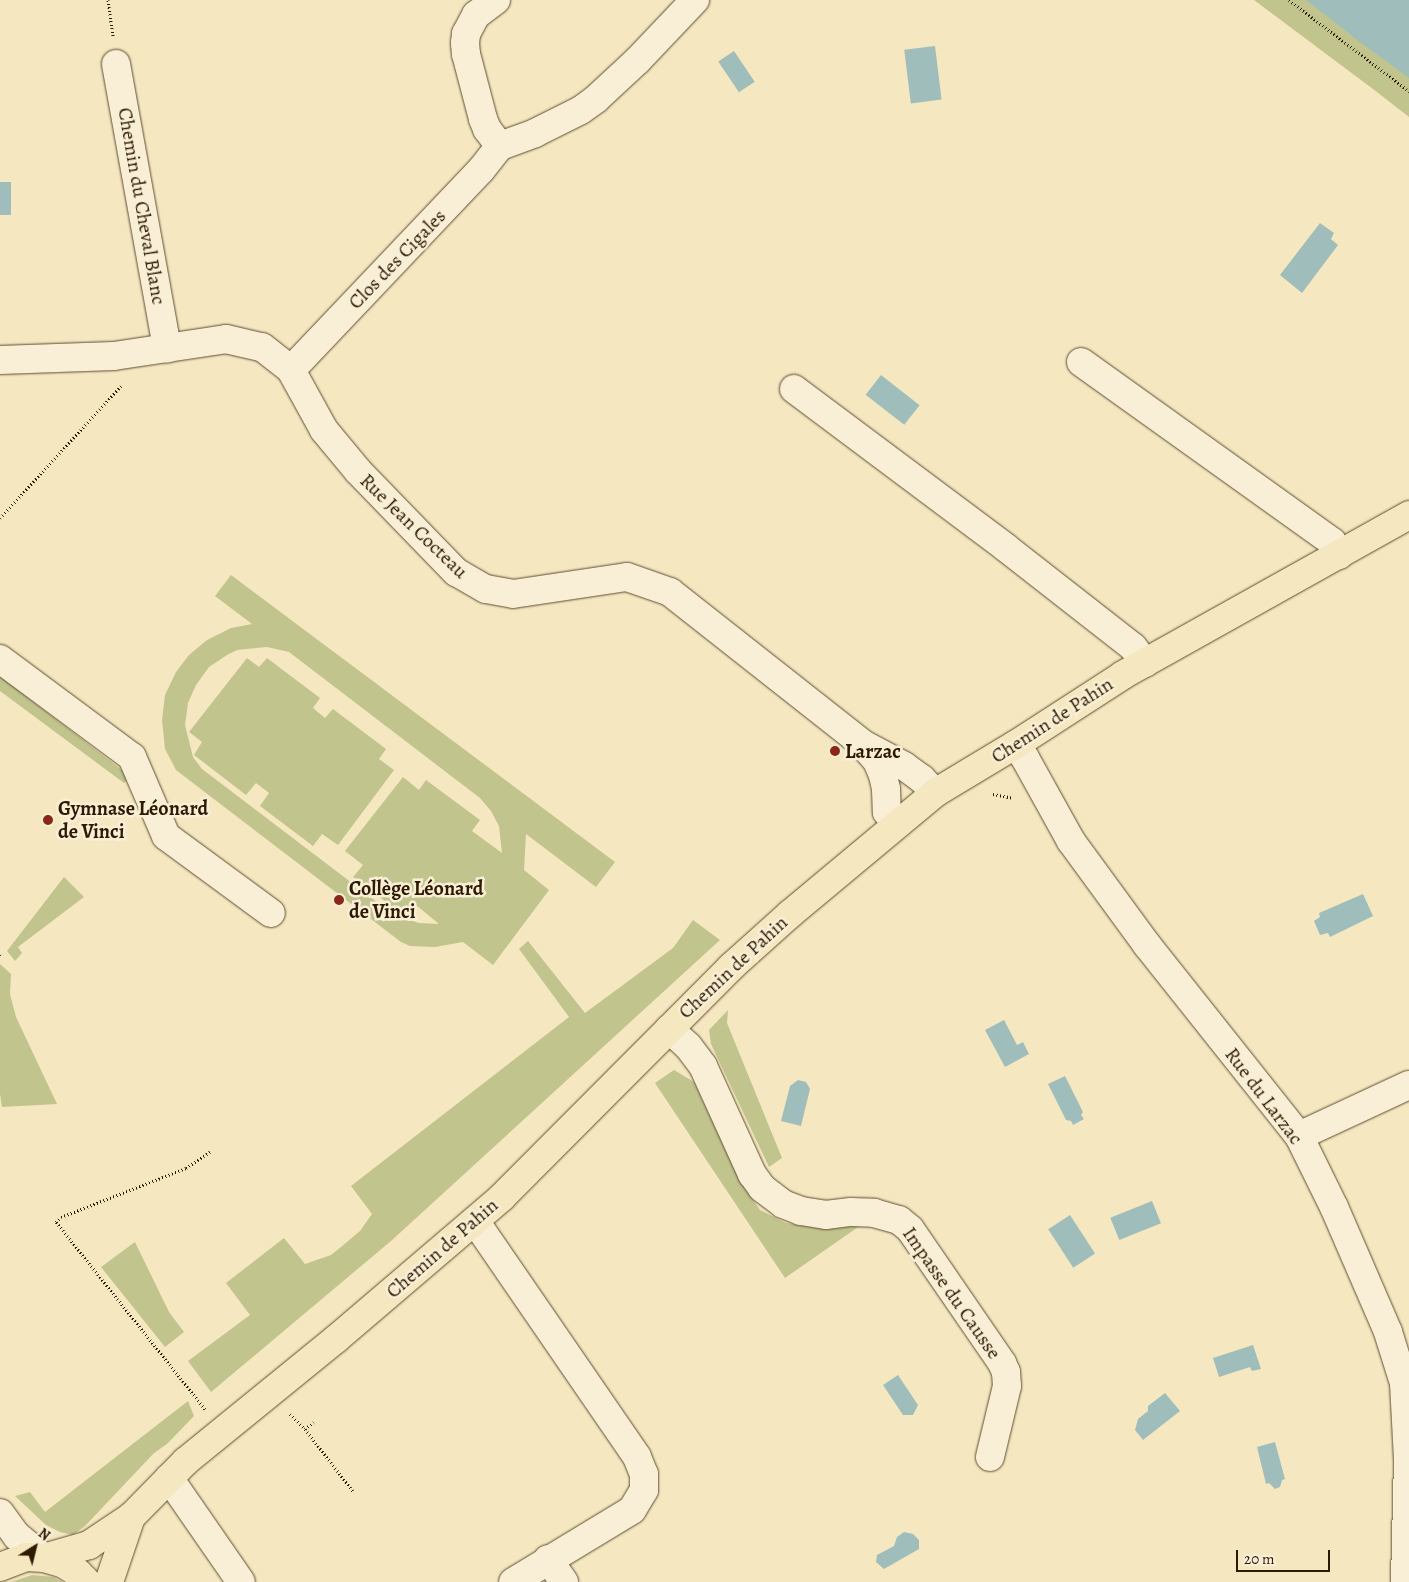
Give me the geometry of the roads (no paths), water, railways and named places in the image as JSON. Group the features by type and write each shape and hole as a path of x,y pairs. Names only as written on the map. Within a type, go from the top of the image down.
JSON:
{"main road":[{"name":"Chemin de Pahin","path":"44,1558 89,1545 131,1517 186,1460 336,1339 502,1197 669,1029 760,941 935,794 1015,745 1123,674 1409,515"},
{"name":"Chemin de Pahin","path":"108,1582 131,1517"},
{"path":"0,1567 26,1557 44,1558 62,1563 78,1572 88,1582"}],"street":[{"path":"496,0 476,15 466,34 465,43 466,54 483,119 487,129 500,146 535,133 581,110 596,100 638,60 695,0"},
{"name":"Chemin du Cheval Blanc","path":"116,64 167,348"},
{"name":"Clos des Cigales","path":"291,370 481,170 500,146"},
{"name":"Rue Jean Cocteau","path":"0,360 114,356 226,339 238,340 262,347 291,370 314,414 334,443 382,497 456,572 486,589 513,594 627,577 656,585 670,592 863,744 904,766 922,779 935,794"},
{"path":"1081,362 1332,542 1339,555"},
{"path":"794,388 1133,647 1145,663"},
{"path":"0,659 132,757 166,836 272,913"},
{"name":"Rue Jean Cocteau","path":"863,744 877,762 883,775 887,812 898,824"},
{"name":"Rue du Larzac","path":"1015,745 1025,758 1071,841 1147,945 1299,1136 1361,1266 1407,1384 1408,1458 1405,1582"},
{"name":"Impasse du Causse","path":"669,1029 688,1046 703,1066 752,1174 762,1188 774,1199 792,1209 820,1215 859,1211 883,1214 899,1220 910,1229 1006,1372 1007,1386 990,1457"},
{"path":"1299,1136 1409,1085"},
{"path":"474,1221 638,1457 644,1474 644,1490 632,1510 548,1559 513,1582"},
{"path":"169,1478 241,1582"},
{"path":"0,1513 17,1536 44,1558"},
{"path":"548,1559 564,1582"}],"water":[{"path":"1306,0 1409,0 1409,78 1360,42"},
{"path":"935,46 942,100 911,103 904,50"},
{"path":"734,51 755,82 739,92 718,62"},
{"path":"0,182 11,182 11,215 0,215"},
{"path":"1320,223 1334,233 1331,239 1338,245 1302,293 1280,275"},
{"path":"881,375 920,405 904,425 866,395"},
{"path":"1363,894 1373,916 1330,937 1328,933 1320,935 1314,921 1320,917 1319,913"},
{"path":"1004,1020 1017,1045 1023,1042 1029,1054 1005,1067 985,1030"},
{"path":"1065,1076 1083,1112 1081,1115 1084,1119 1073,1125 1071,1121 1066,1120 1048,1084"},
{"path":"798,1080 806,1082 810,1089 801,1126 781,1121 790,1086"},
{"path":"1152,1201 1161,1223 1119,1240 1110,1218"},
{"path":"1070,1215 1095,1254 1073,1268 1048,1229"},
{"path":"1253,1345 1261,1369 1252,1371 1250,1367 1219,1377 1213,1358"},
{"path":"898,1375 918,1405 913,1415 903,1415 883,1385"},
{"path":"1165,1393 1180,1411 1143,1440 1135,1430 1138,1419 1148,1411 1148,1406"},
{"path":"1275,1442 1285,1479 1282,1480 1280,1487 1275,1489 1269,1483 1266,1484 1257,1447"},
{"path":"904,1532 913,1534 919,1540 919,1549 884,1569 876,1562 877,1555 894,1546 897,1537"}],"place":[{"name":"Larzac","path":"835,751"},
{"name":"Gymnase Léonard de Vinci","path":"48,820"},
{"name":"Collège Léonard de Vinci","path":"339,900"}]}
